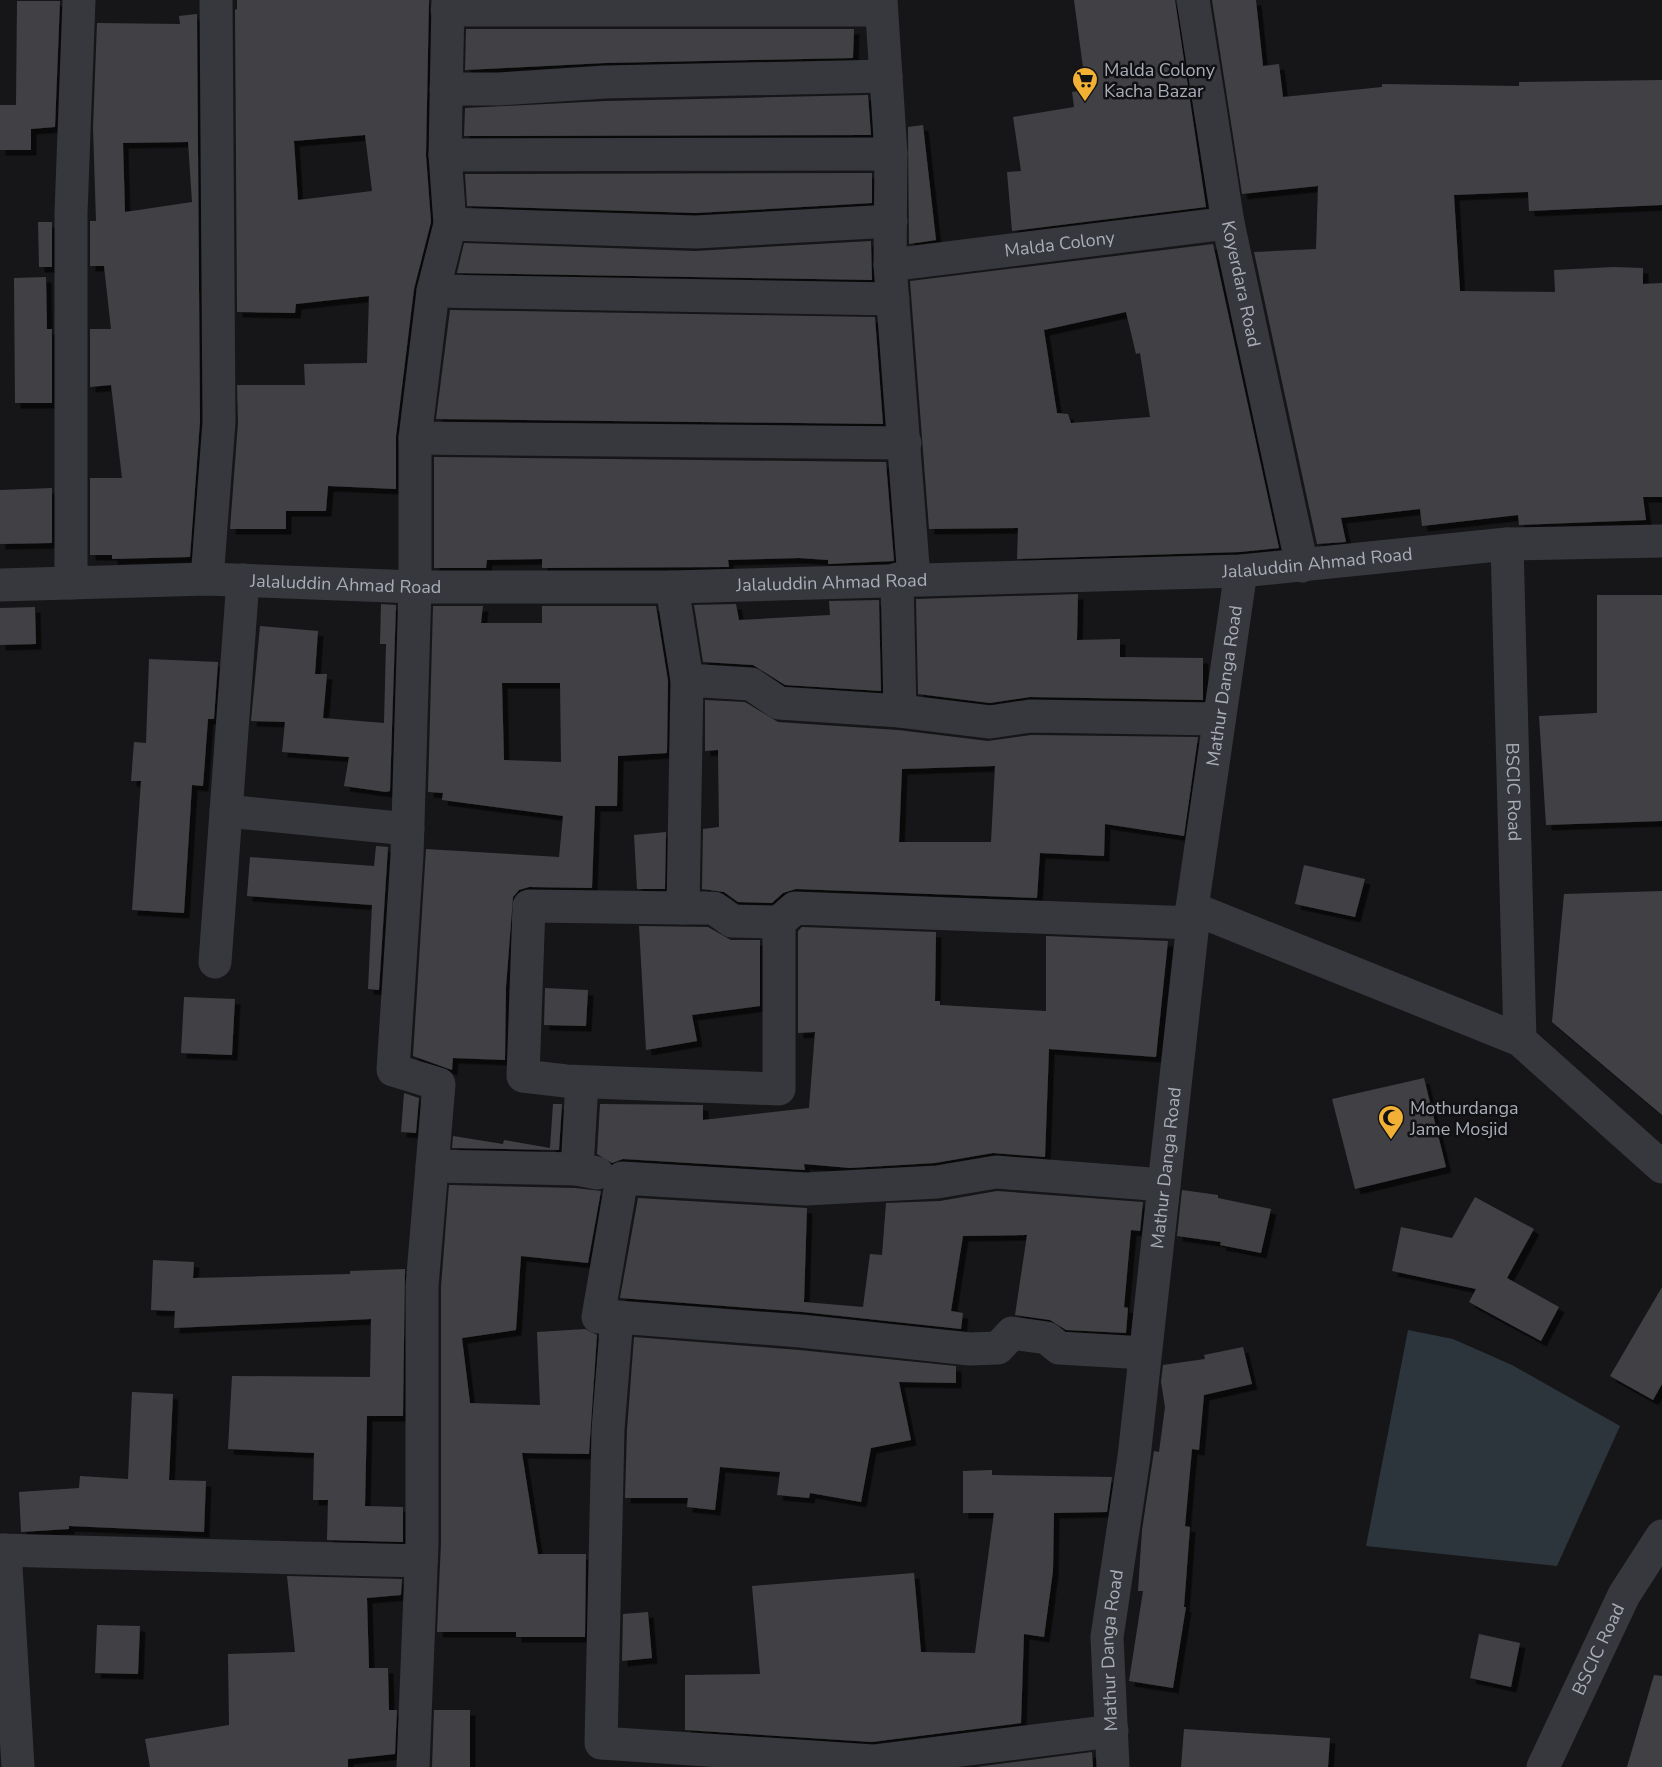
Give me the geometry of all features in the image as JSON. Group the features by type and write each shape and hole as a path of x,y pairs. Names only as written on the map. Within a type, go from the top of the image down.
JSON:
{"street":[{"path":"72,583 71,213 79,0"},
{"path":"207,579 219,423 216,0"},
{"name":"Koyerdara Road","path":"1193,0 1228,223 1302,566"},
{"path":"413,1767 421,1561 422,1286 439,1084 393,1070 408,829 415,587 415,438 433,291 450,224 445,155 447,5 881,5 891,154 890,265 905,443 906,579 900,711"},
{"path":"446,89 499,89 604,82 886,75"},
{"path":"445,155 891,154"},
{"path":"450,224 696,232 891,221"},
{"name":"Malda Colony","path":"890,265 1228,223"},
{"path":"433,291 893,299"},
{"path":"415,438 905,443"},
{"name":"Jalaluddin Ahmad Road","path":"0,585 207,579 415,587 672,587 1241,571 1507,544 1662,541"},
{"name":"BSCIC Road","path":"1507,544 1520,1040"},
{"name":"Mathur Danga Road","path":"1113,1767 1107,1637 1134,1457 1193,915 1241,571"},
{"path":"215,962 243,580"},
{"path":"672,587 687,680 683,908"},
{"path":"687,680 751,684 779,703 900,711 990,722 1030,716 1219,719"},
{"path":"226,811 408,829"},
{"path":"779,922 779,1089 582,1082 523,1076 529,906 714,908 732,921 779,922 795,908 1193,915 1520,1040 1662,1167"},
{"path":"577,1168 582,1082"},
{"path":"432,1166 577,1168 622,1178 806,1189 937,1182 996,1172 1164,1185"},
{"path":"622,1178 598,1317 801,1331 970,1349 998,1348 1012,1333 1047,1338 1059,1348 1146,1353"},
{"path":"617,1317 608,1429 596,1755 873,1761 1112,1731"},
{"name":"BSCIC Road","path":"1543,1767 1624,1595 1662,1536"},
{"path":"18,1767 2,1550 421,1561"}],"shaded area":[{"path":"1408,1330 1453,1339 1512,1365 1620,1426 1557,1566 1366,1546"}],"building":[{"path":"237,0 429,0 426,155 431,222 414,289 396,436 396,489 328,486 326,511 286,511 286,529 230,529 238,423 237,385 305,385 304,364 367,363 369,296 296,304 295,313 237,312 235,10","holes":["365,135 372,191 298,200 294,141"]},
{"path":"1074,0 1175,0 1206,207 1012,231 1007,172 1021,171 1013,117 1074,107 1072,92 1086,90"},
{"path":"1212,0 1256,0 1263,66 1279,64 1283,97 1382,87 1382,84 1519,86 1519,82 1662,80 1662,205 1529,211 1528,192 1454,195 1460,291 1555,292 1554,270 1614,267 1643,268 1643,284 1662,283 1662,497 1643,497 1646,520 1519,525 1518,515 1422,526 1420,509 1341,518 1346,542 1317,544 1254,252 1316,249 1318,186 1242,194"},
{"path":"17,1 60,1 55,127 31,129 31,150 0,150 0,105 16,105"},
{"path":"197,14 200,421 190,557 112,559 112,555 90,555 90,478 122,478 111,385 90,387 90,329 111,329 104,266 90,266 90,221 96,221 93,128 97,23 180,24 179,16","holes":["188,142 192,202 125,212 123,143"]},
{"path":"466,29 854,29 853,58 605,63 465,70"},
{"path":"868,95 871,135 464,136 465,108 606,101"},
{"path":"923,125 936,240 909,244 908,127"},
{"path":"872,173 872,203 696,213 467,206 465,174"},
{"path":"38,222 52,222 52,267 39,267"},
{"path":"871,241 872,280 457,273 464,243 695,251"},
{"path":"1213,244 1279,548 1240,552 1017,559 1018,528 929,529 910,281","holes":["1126,312 1136,354 1140,353 1150,417 1071,423 1068,414 1057,413 1044,330"]},
{"path":"46,277 47,329 52,329 52,403 15,403 14,278"},
{"path":"450,310 875,317 883,424 436,419"},
{"path":"434,457 886,462 894,561 828,564 828,560 799,558 728,560 729,567 542,568 542,559 487,560 486,568 434,568"},
{"path":"52,488 52,543 0,544 0,490"},
{"path":"1078,594 1077,640 1120,639 1120,657 1203,658 1203,700 1030,697 990,703 918,694 916,599"},
{"path":"1597,595 1662,595 1662,821 1546,825 1539,716 1597,713"},
{"path":"879,600 881,691 785,685 753,665 703,662 694,605 736,604 739,620 830,615 829,601"},
{"path":"381,604 396,605 390,791 386,792 344,786 349,757 282,752 285,722 251,721 260,626 318,631 315,674 327,674 323,718 384,723 386,644 380,644"},
{"path":"433,606 483,606 481,623 542,623 542,606 656,606 668,681 667,753 618,756 617,806 595,806 592,888 529,887 519,890 513,897 506,987 505,1060 453,1058 452,1070 413,1056 426,849 559,857 563,816 442,800 443,793 428,792","holes":["502,683 560,683 561,762 504,760"]},
{"path":"35,607 36,644 0,645 0,608"},
{"path":"149,659 218,662 214,719 208,719 203,786 192,785 184,913 132,910 141,781 131,781 134,742 146,743"},
{"path":"705,700 745,702 778,722 898,730 988,741 1031,735 1198,737 1184,836 1105,824 1104,856 1040,853 1037,898 796,889 783,893 772,903 738,902 724,892 702,889 703,829 719,827 718,750 705,751","holes":["995,766 991,842 899,842 902,769"]},
{"path":"666,832 665,889 637,889 634,835"},
{"path":"376,846 388,847 379,990 368,989 372,905 247,896 250,857 374,866"},
{"path":"1304,865 1365,879 1355,917 1295,904"},
{"path":"1662,891 1662,1115 1552,1022 1564,894"},
{"path":"639,926 708,927 731,940 760,940 760,1006 692,1015 697,1041 646,1050"},
{"path":"802,927 936,932 935,1001 940,1001 940,1005 1046,1011 1046,936 1168,941 1156,1057 1049,1049 1045,1157 993,1153 935,1163 850,1168 804,1164 805,1170 623,1159 612,1163 597,1154 600,1104 703,1105 703,1120 809,1108 815,1032 798,1033 798,931"},
{"path":"545,988 588,990 586,1026 544,1025"},
{"path":"184,997 235,999 232,1055 181,1053"},
{"path":"1424,1078 1446,1167 1355,1189 1332,1099"},
{"path":"404,1093 419,1098 416,1133 401,1132"},
{"path":"553,1104 562,1104 559,1150 452,1148 453,1136 503,1144 504,1140 550,1148"},
{"path":"449,1185 575,1188 601,1191 588,1263 521,1256 516,1330 462,1338 470,1403 540,1405 537,1332 585,1329 597,1335 589,1454 522,1453 538,1554 586,1554 585,1637 516,1637 516,1632 437,1632 441,1543 441,1287"},
{"path":"1182,1190 1218,1195 1218,1198 1271,1209 1261,1253 1220,1245 1221,1242 1177,1236"},
{"path":"997,1191 1143,1202 1140,1231 1131,1230 1124,1307 1128,1308 1126,1333 1066,1330 1050,1320 1015,1315 1027,1235 963,1236 951,1311 963,1313 961,1329 803,1312 620,1298 638,1198 807,1208 804,1302 863,1307 870,1254 882,1255 886,1203 940,1201"},
{"path":"1475,1197 1534,1229 1507,1278 1559,1307 1541,1341 1469,1302 1476,1289 1392,1271 1401,1227 1452,1238"},
{"path":"153,1260 194,1262 193,1278 350,1274 350,1271 405,1269 403,1416 367,1416 365,1506 403,1507 403,1542 327,1540 328,1500 313,1500 314,1453 228,1449 232,1376 370,1377 371,1319 174,1328 175,1311 151,1310"},
{"path":"1662,1287 1662,1384 1653,1400 1610,1376"},
{"path":"634,1337 799,1350 956,1366 956,1383 899,1382 911,1440 871,1448 861,1502 810,1493 809,1498 777,1495 780,1472 720,1467 715,1510 687,1507 688,1498 625,1498"},
{"path":"1243,1347 1252,1384 1204,1395 1199,1450 1192,1449 1185,1526 1190,1527 1184,1607 1186,1607 1173,1688 1129,1681 1143,1591 1138,1591 1142,1530 1154,1451 1159,1452 1165,1407 1161,1382 1163,1365 1205,1359 1204,1355"},
{"path":"132,1392 173,1394 169,1480 206,1481 204,1532 69,1526 69,1529 21,1532 19,1492 79,1488 80,1476 128,1479"},
{"path":"992,1470 992,1475 1112,1477 1107,1512 1054,1513 1053,1571 1044,1637 1024,1634 1021,1723 872,1742 685,1730 685,1675 760,1674 752,1586 914,1573 921,1652 975,1653 994,1513 963,1513 963,1471"},
{"path":"287,1576 402,1579 401,1595 367,1598 369,1668 388,1668 389,1710 397,1710 395,1754 348,1759 348,1767 150,1767 145,1739 229,1725 228,1654 295,1652"},
{"path":"648,1612 652,1658 622,1661 623,1614"},
{"path":"97,1625 140,1626 138,1674 95,1673"},
{"path":"1479,1634 1520,1643 1511,1687 1470,1678"},
{"path":"1654,1675 1662,1676 1662,1767 1627,1767"},
{"path":"434,1710 470,1710 470,1767 432,1767"},
{"path":"1184,1729 1330,1738 1328,1767 1181,1767"},
{"path":"1092,1752 1093,1767 976,1767"}],"place":[{"name":"Malda Colony Kacha Bazar","path":"1085,103"},
{"name":"Mothurdanga Jame Mosjid","path":"1391,1141"}]}
